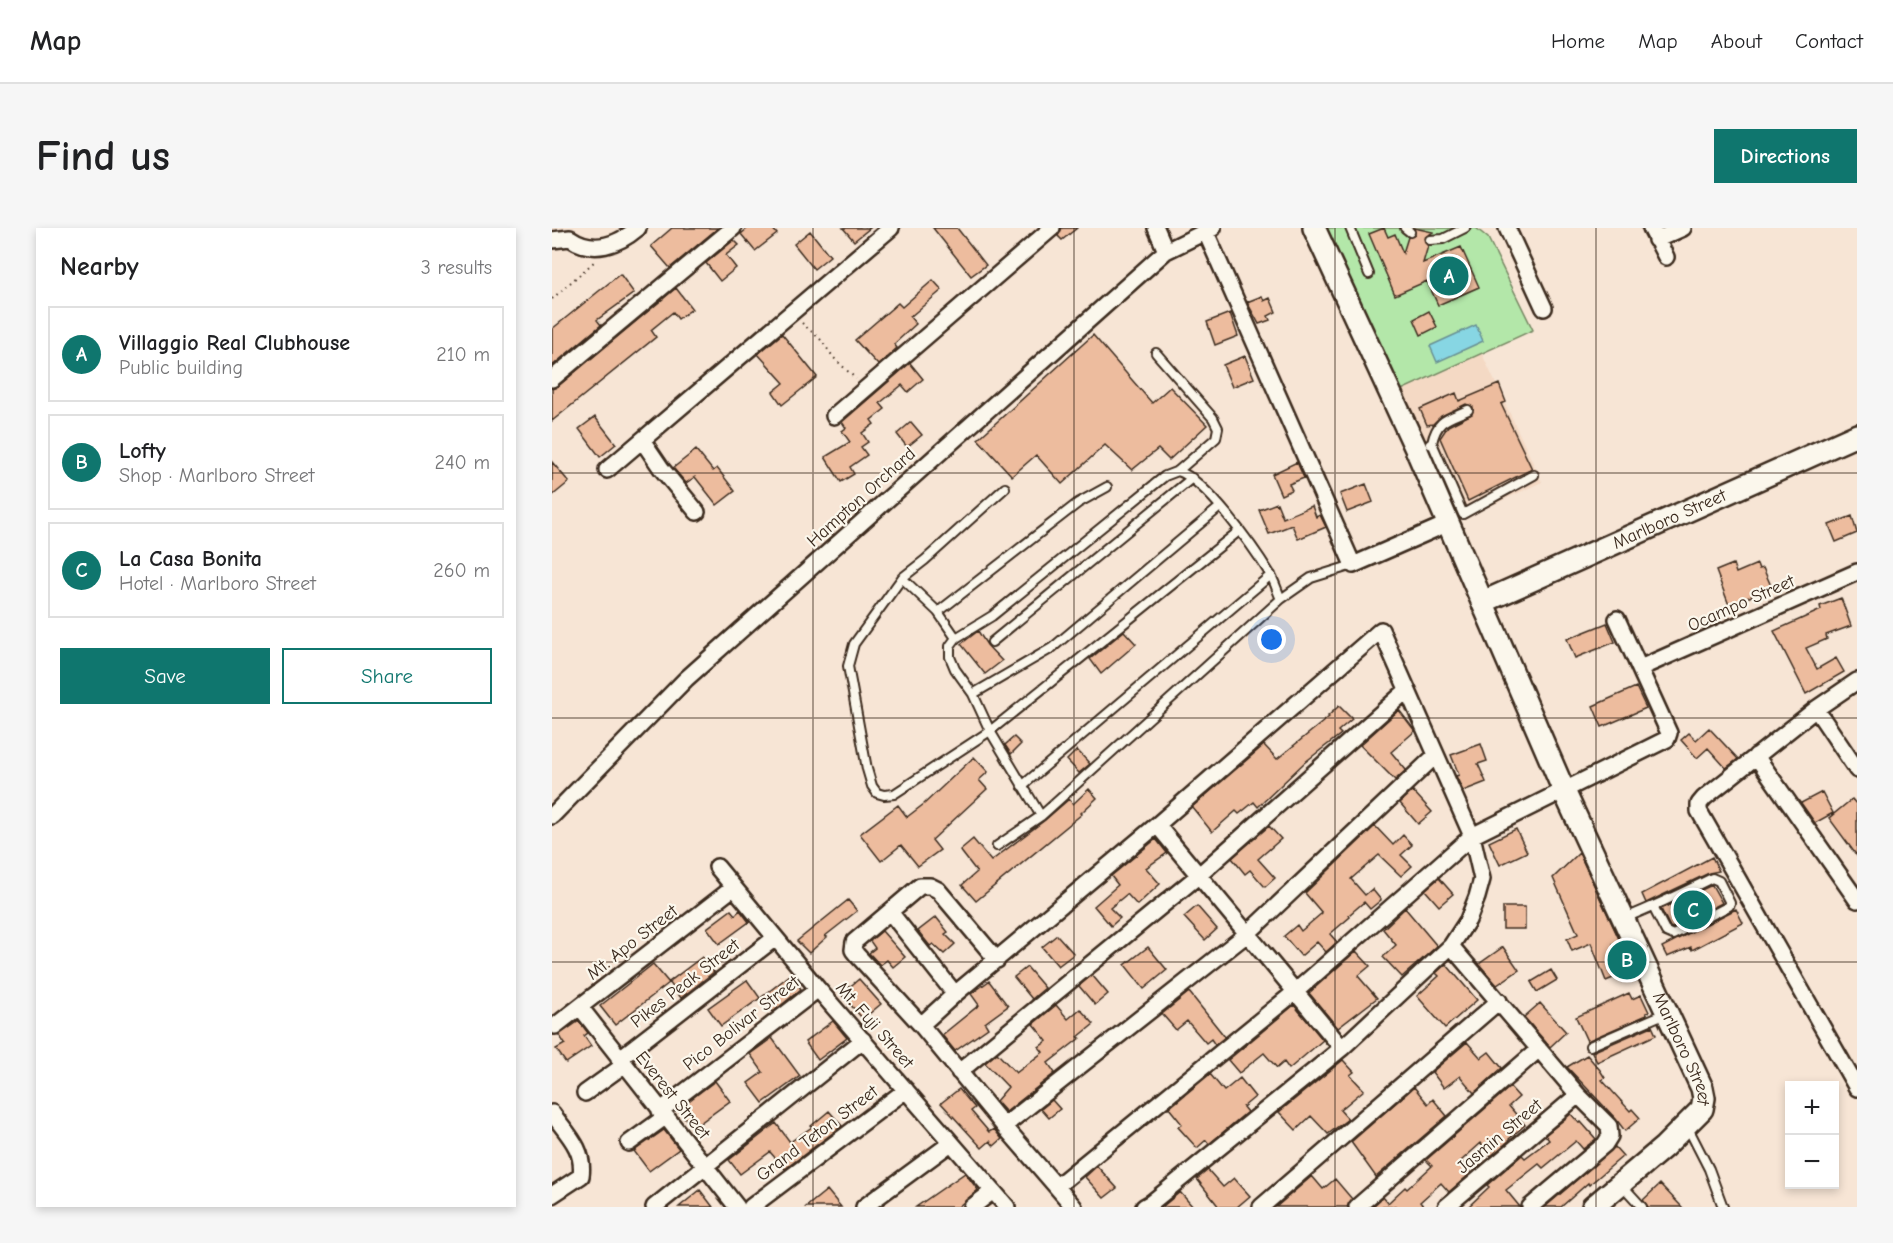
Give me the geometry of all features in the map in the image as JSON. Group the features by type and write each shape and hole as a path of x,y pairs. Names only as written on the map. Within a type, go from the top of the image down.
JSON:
{"street":[{"path":"552,240 570,238 585,247 613,244 627,238 638,228"},
{"path":"552,379 733,228"},
{"path":"607,470 891,228"},
{"path":"834,416 1052,228"},
{"path":"1156,228 1166,251"},
{"name":"Marlboro Street","path":"1314,228 1424,447 1456,519 1483,602 1564,791 1702,1088 1704,1098 1702,1109 1664,1147 1593,1207"},
{"path":"1507,228 1544,308"},
{"path":"1666,258 1653,234 1683,228"},
{"path":"1208,229 1353,565 1456,519"},
{"name":"Hampton Orchard","path":"552,816 686,679 1166,251 1208,229"},
{"name":"Marlboro Street","path":"1483,602 1857,435"},
{"path":"642,440 661,468 698,512"},
{"name":"Ocampo Street","path":"1640,668 1857,572"},
{"path":"1057,1186 1295,992 1472,836 1669,738 1669,733 1617,619"},
{"path":"921,1025 1157,825 1381,630 1472,836 1482,879 1468,920 1451,946 1342,1048 1149,1206"},
{"path":"1857,681 1816,709 1699,804 1699,811 1857,1088"},
{"path":"958,1072 1198,876 1406,691"},
{"path":"1816,709 1857,770"},
{"path":"1004,1126 1247,934 1436,755"},
{"path":"1756,756 1857,900"},
{"path":"1157,825 1342,1048"},
{"name":"Mt. Fuji Street","path":"717,867 818,989 1007,1207"},
{"path":"997,960 938,890 930,886 920,886 854,942 854,950 881,983 921,1025 958,1072 1074,1207"},
{"name":"Mt. Apo Street","path":"555,1026 733,888"},
{"path":"890,912 955,994"},
{"name":"Pikes Peak Street","path":"585,1093 776,938"},
{"path":"1451,946 1578,1095 1609,1126 1611,1136 1605,1144 1530,1207"},
{"name":"Pico Bolivar Street","path":"629,1143 818,989"},
{"path":"1261,1207 1499,1001"},
{"name":"Everest Street","path":"580,1007 737,1207"},
{"path":"654,1207 862,1040"},
{"path":"1357,1207 1539,1049"},
{"name":"Grand Teton Street","path":"751,1207 906,1090"},
{"name":"Jasmin Street","path":"1446,1207 1578,1095"},
{"path":"552,1113 581,1154 582,1165 580,1176 552,1195"},
{"path":"864,1207 951,1143"},
{"path":"972,1207 993,1191"}],"lane":[{"path":"1350,228 1369,274"},
{"path":"1430,240 1443,239 1465,228"},
{"path":"1041,816 990,731 973,694 955,669 950,657 950,646 956,638 992,616 1165,476 1178,471 1216,438 1218,428 1213,418 1156,353"},
{"path":"1424,447 1442,422 1468,410"},
{"path":"1178,471 1192,478 1220,507 1271,575 1281,600"},
{"path":"1456,519 1534,475"},
{"path":"992,642 1192,478"},
{"path":"938,612 1078,503 1107,487"},
{"path":"1005,488 902,578 854,644 848,666 867,770 877,793 894,794 990,731 1239,531"},
{"path":"973,694 1052,648 1220,507"},
{"path":"997,846 1041,816 1281,600 1311,578 1353,565"},
{"path":"1022,786 1271,575"},
{"path":"902,578 938,612 956,638"},
{"path":"1624,919 1712,878 1719,881 1730,903 1729,906 1673,936 1666,932 1653,907"},
{"path":"1590,1046 1668,1012"},
{"path":"1686,1125 1709,1169 1723,1207"},
{"path":"1620,1183 1642,1207"}],"path":[{"path":"552,299 613,244"},
{"path":"791,313 821,340 834,358 867,389"}],"shaded area":[{"path":"1482,354 1542,482 1460,520 1397,392"}],"green space":[{"path":"1316,228 1476,228 1488,238 1533,330 1397,392"}],"water":[{"path":"1476,325 1483,341 1437,362 1430,346"}],"building":[{"path":"672,228 718,228 670,268 651,246"},
{"path":"748,228 772,228 777,234 755,251 741,234"},
{"path":"843,228 870,228 854,241"},
{"path":"933,228 957,228 986,265 971,276"},
{"path":"1062,228 1077,228 1062,240 1058,236"},
{"path":"1384,228 1388,237 1395,234 1403,253 1408,237 1415,235 1414,228 1433,232 1424,238 1428,246 1423,263 1461,247 1479,287 1438,305 1427,281 1395,295 1369,234"},
{"path":"810,231 830,256 814,269 794,244"},
{"path":"734,240 739,245 726,255 736,268 720,281 706,263"},
{"path":"620,274 634,293 597,320 601,325 552,366 552,329"},
{"path":"933,280 942,290 910,317 916,324 894,344 897,348 878,365 855,340 898,303 902,307"},
{"path":"676,288 692,309 678,319 673,312 651,330 656,337 552,421 552,389"},
{"path":"1262,296 1264,301 1270,298 1276,312 1268,316 1270,320 1259,324 1247,302"},
{"path":"1429,311 1437,327 1421,335 1414,319"},
{"path":"1230,313 1238,336 1215,345 1207,322"},
{"path":"782,334 817,377 782,405 773,392 784,383 758,354"},
{"path":"1093,335 1152,403 1170,387 1207,425 1169,460 1158,449 1132,470 1105,445 1062,484 1036,455 1012,476 978,439"},
{"path":"1245,356 1254,378 1232,387 1223,365"},
{"path":"910,363 923,379 908,392 902,385 880,403 885,409 871,420 874,424 862,433 868,442 861,447 867,455 850,467 854,474 841,482 825,457 850,442 842,431 846,428 842,422"},
{"path":"1499,384 1506,402 1501,404 1532,469 1468,501 1440,438 1448,426 1472,414 1473,407 1466,404 1441,416 1433,424 1427,425 1420,409 1456,393 1459,401"},
{"path":"595,417 616,444 600,457 579,429"},
{"path":"911,422 922,435 907,447 897,434"},
{"path":"696,450 713,471 717,468 735,491 717,505 695,477 686,483 673,468"},
{"path":"552,462 569,482 552,496"},
{"path":"1297,462 1304,478 1289,484 1292,490 1281,495 1272,474"},
{"path":"1366,484 1373,502 1347,512 1340,494"},
{"path":"1277,503 1283,518 1312,506 1316,517 1320,515 1326,527 1298,539 1292,525 1269,534 1259,510"},
{"path":"1852,516 1857,533 1836,542 1829,525"},
{"path":"1733,564 1736,573 1757,564 1759,569 1763,568 1772,588 1729,605 1716,571"},
{"path":"1841,598 1851,626 1826,635 1827,639 1806,648 1817,669 1836,658 1844,672 1806,694 1774,631 1821,610 1820,606"},
{"path":"1607,623 1615,642 1575,658 1567,639"},
{"path":"978,631 1002,661 985,674 961,644"},
{"path":"1124,631 1136,644 1101,674 1090,659"},
{"path":"1636,687 1646,708 1602,727 1593,706"},
{"path":"1339,706 1352,719 1338,731 1341,734 1304,763 1258,807 1254,802 1239,814 1236,811 1212,832 1192,807 1264,745 1277,759 1329,717"},
{"path":"1399,710 1415,731 1391,752 1406,770 1395,780 1360,745"},
{"path":"1709,728 1738,759 1726,768 1708,748 1697,758 1681,740 1689,733 1696,740"},
{"path":"1014,737 1021,744 1011,754 1005,745"},
{"path":"1481,744 1487,761 1478,764 1486,782 1463,791 1456,776 1459,775 1451,755"},
{"path":"1077,750 1090,764 1079,773 1067,760"},
{"path":"974,757 988,772 979,780 987,789 932,840 940,850 918,866 901,845 881,861 860,834 898,805 907,817"},
{"path":"1089,789 1097,798 1082,814 976,901 962,885 977,872 960,850 973,839 991,861 1069,799 1073,804"},
{"path":"1413,791 1432,812 1418,824 1400,803"},
{"path":"1822,792 1833,813 1815,823 1801,803"},
{"path":"1852,799 1857,805 1857,856 1829,818"},
{"path":"1269,826 1281,839 1258,859 1275,878 1265,887 1250,870 1245,874 1232,858"},
{"path":"1375,826 1393,845 1403,835 1412,845 1401,855 1412,866 1401,876 1379,855 1351,879 1365,895 1372,889 1381,900 1370,909 1364,902 1349,915 1350,917 1330,934 1337,942 1326,952 1317,942 1301,956 1284,936 1297,925 1301,931 1322,913 1305,893"},
{"path":"1516,829 1527,852 1500,865 1489,842"},
{"path":"1156,839 1167,853 1146,868 1160,884 1137,905 1127,894 1110,908 1120,918 1111,926 1094,906 1118,885 1111,876"},
{"path":"1579,853 1620,941 1613,944 1625,973 1606,981 1591,943 1572,951 1567,939 1578,934 1553,878"},
{"path":"1712,857 1719,871 1709,873 1646,903 1642,894"},
{"path":"1439,878 1453,894 1439,906 1425,890"},
{"path":"1712,885 1722,903 1673,928 1670,927 1661,909"},
{"path":"848,900 857,911 825,936 827,937 809,953 797,941"},
{"path":"1197,906 1217,929 1205,940 1184,917"},
{"path":"1503,907 1525,907 1525,929 1503,929"},
{"path":"1405,908 1437,946 1402,977 1383,957 1396,945 1383,929"},
{"path":"1736,909 1743,923 1692,950 1691,947 1667,957 1662,947"},
{"path":"731,910 735,915 740,910 749,922 719,944 707,928"},
{"path":"936,917 948,932 945,934 955,944 944,954 933,944 930,946 918,931"},
{"path":"882,931 905,957 893,967 887,960 880,965 869,953 875,948 870,941"},
{"path":"1057,935 1074,954 1058,966 1042,947"},
{"path":"1148,947 1167,970 1144,989 1125,965"},
{"path":"1503,947 1519,970 1497,985 1479,964"},
{"path":"1356,951 1370,966 1358,976 1377,998 1338,1028 1309,993"},
{"path":"702,957 714,972 681,998 669,982"},
{"path":"653,964 669,983 615,1025 600,1006"},
{"path":"1446,964 1477,1000 1445,1028 1417,996 1439,976 1436,973"},
{"path":"1027,967 1045,988 1032,999 1014,977"},
{"path":"1551,970 1557,980 1537,992 1531,982"},
{"path":"790,975 801,989 773,1012 762,997"},
{"path":"1092,975 1108,994 1095,1005 1079,986"},
{"path":"859,979 881,1004 863,1019 841,994"},
{"path":"747,980 760,998 721,1026 708,1008"},
{"path":"989,981 1008,1006 985,1023 988,1028 955,1051 942,1035 979,1005 971,994"},
{"path":"1189,992 1225,1037 1215,1045 1211,1039 1206,1043 1187,1021 1176,1030 1162,1014"},
{"path":"1629,993 1632,999 1641,995 1649,1012 1646,1013 1647,1015 1587,1041 1576,1017"},
{"path":"1540,1003 1566,1032 1550,1047 1524,1017"},
{"path":"1056,1005 1068,1019 1080,1009 1094,1024 1048,1063 1055,1073 1006,1112 996,1101 1008,1087 985,1063 997,1053 1016,1073 1043,1052 1039,1047 1047,1041 1033,1024"},
{"path":"1294,1005 1323,1040 1289,1069 1284,1062 1277,1068 1264,1053 1239,1073 1228,1060"},
{"path":"579,1021 588,1033 584,1036 591,1046 566,1063 556,1049 565,1044 559,1035"},
{"path":"833,1021 847,1038 818,1060 805,1042"},
{"path":"1652,1026 1656,1035 1597,1062 1592,1052"},
{"path":"772,1038 800,1076 763,1103 748,1083 763,1072 750,1054"},
{"path":"1467,1042 1481,1058 1489,1052 1502,1068 1474,1093 1460,1076 1444,1088 1432,1072"},
{"path":"1587,1055 1605,1078 1602,1080 1630,1111 1632,1109 1640,1118 1625,1131 1567,1067"},
{"path":"1343,1060 1354,1072 1350,1075 1364,1090 1340,1110 1348,1119 1328,1134 1311,1116 1296,1130 1279,1112"},
{"path":"1210,1074 1224,1091 1240,1078 1255,1097 1243,1107 1247,1112 1209,1144 1206,1140 1197,1148 1178,1127 1182,1124 1169,1108"},
{"path":"715,1081 730,1101 693,1128 678,1109"},
{"path":"1414,1087 1428,1104 1433,1099 1447,1116 1376,1177 1351,1142"},
{"path":"1510,1087 1519,1097 1509,1106 1525,1125 1510,1140 1491,1156 1481,1143 1461,1161 1471,1173 1449,1192 1441,1183 1420,1202 1424,1207 1372,1207 1383,1197 1388,1203 1405,1187 1407,1189 1432,1166 1426,1160"},
{"path":"959,1089 975,1108 971,1111 989,1132 994,1129 1002,1139 994,1146 990,1141 982,1148 941,1103"},
{"path":"1052,1100 1060,1109 1049,1118 1041,1109"},
{"path":"829,1111 842,1126 785,1169 770,1152 740,1174 729,1160 776,1123 790,1142 812,1127"},
{"path":"1571,1114 1596,1139 1583,1149 1576,1141 1543,1168 1539,1164 1506,1190 1520,1207 1468,1207 1489,1187 1487,1185 1522,1155 1525,1158 1549,1140 1545,1135"},
{"path":"664,1130 679,1149 649,1171 634,1151"},
{"path":"1615,1147 1623,1156 1561,1207 1545,1207"},
{"path":"1097,1166 1117,1188 1104,1198 1085,1177"},
{"path":"1208,1170 1223,1187 1234,1178 1250,1196 1237,1207 1219,1207 1197,1179"},
{"path":"965,1173 978,1190 958,1207 916,1207"},
{"path":"1312,1176 1323,1189 1335,1179 1352,1199 1347,1207 1276,1207"},
{"path":"1660,1184 1682,1207 1648,1207 1643,1200"},
{"path":"700,1190 713,1207 679,1207"},
{"path":"827,1190 841,1207 806,1207"},
{"path":"1180,1192 1193,1207 1162,1207"}],"place":[{"name":"Villaggio Real Clubhouse","path":"1449,276"},
{"name":"La Casa Bonita","path":"1693,910"},
{"name":"Lofty","path":"1627,960"}]}
